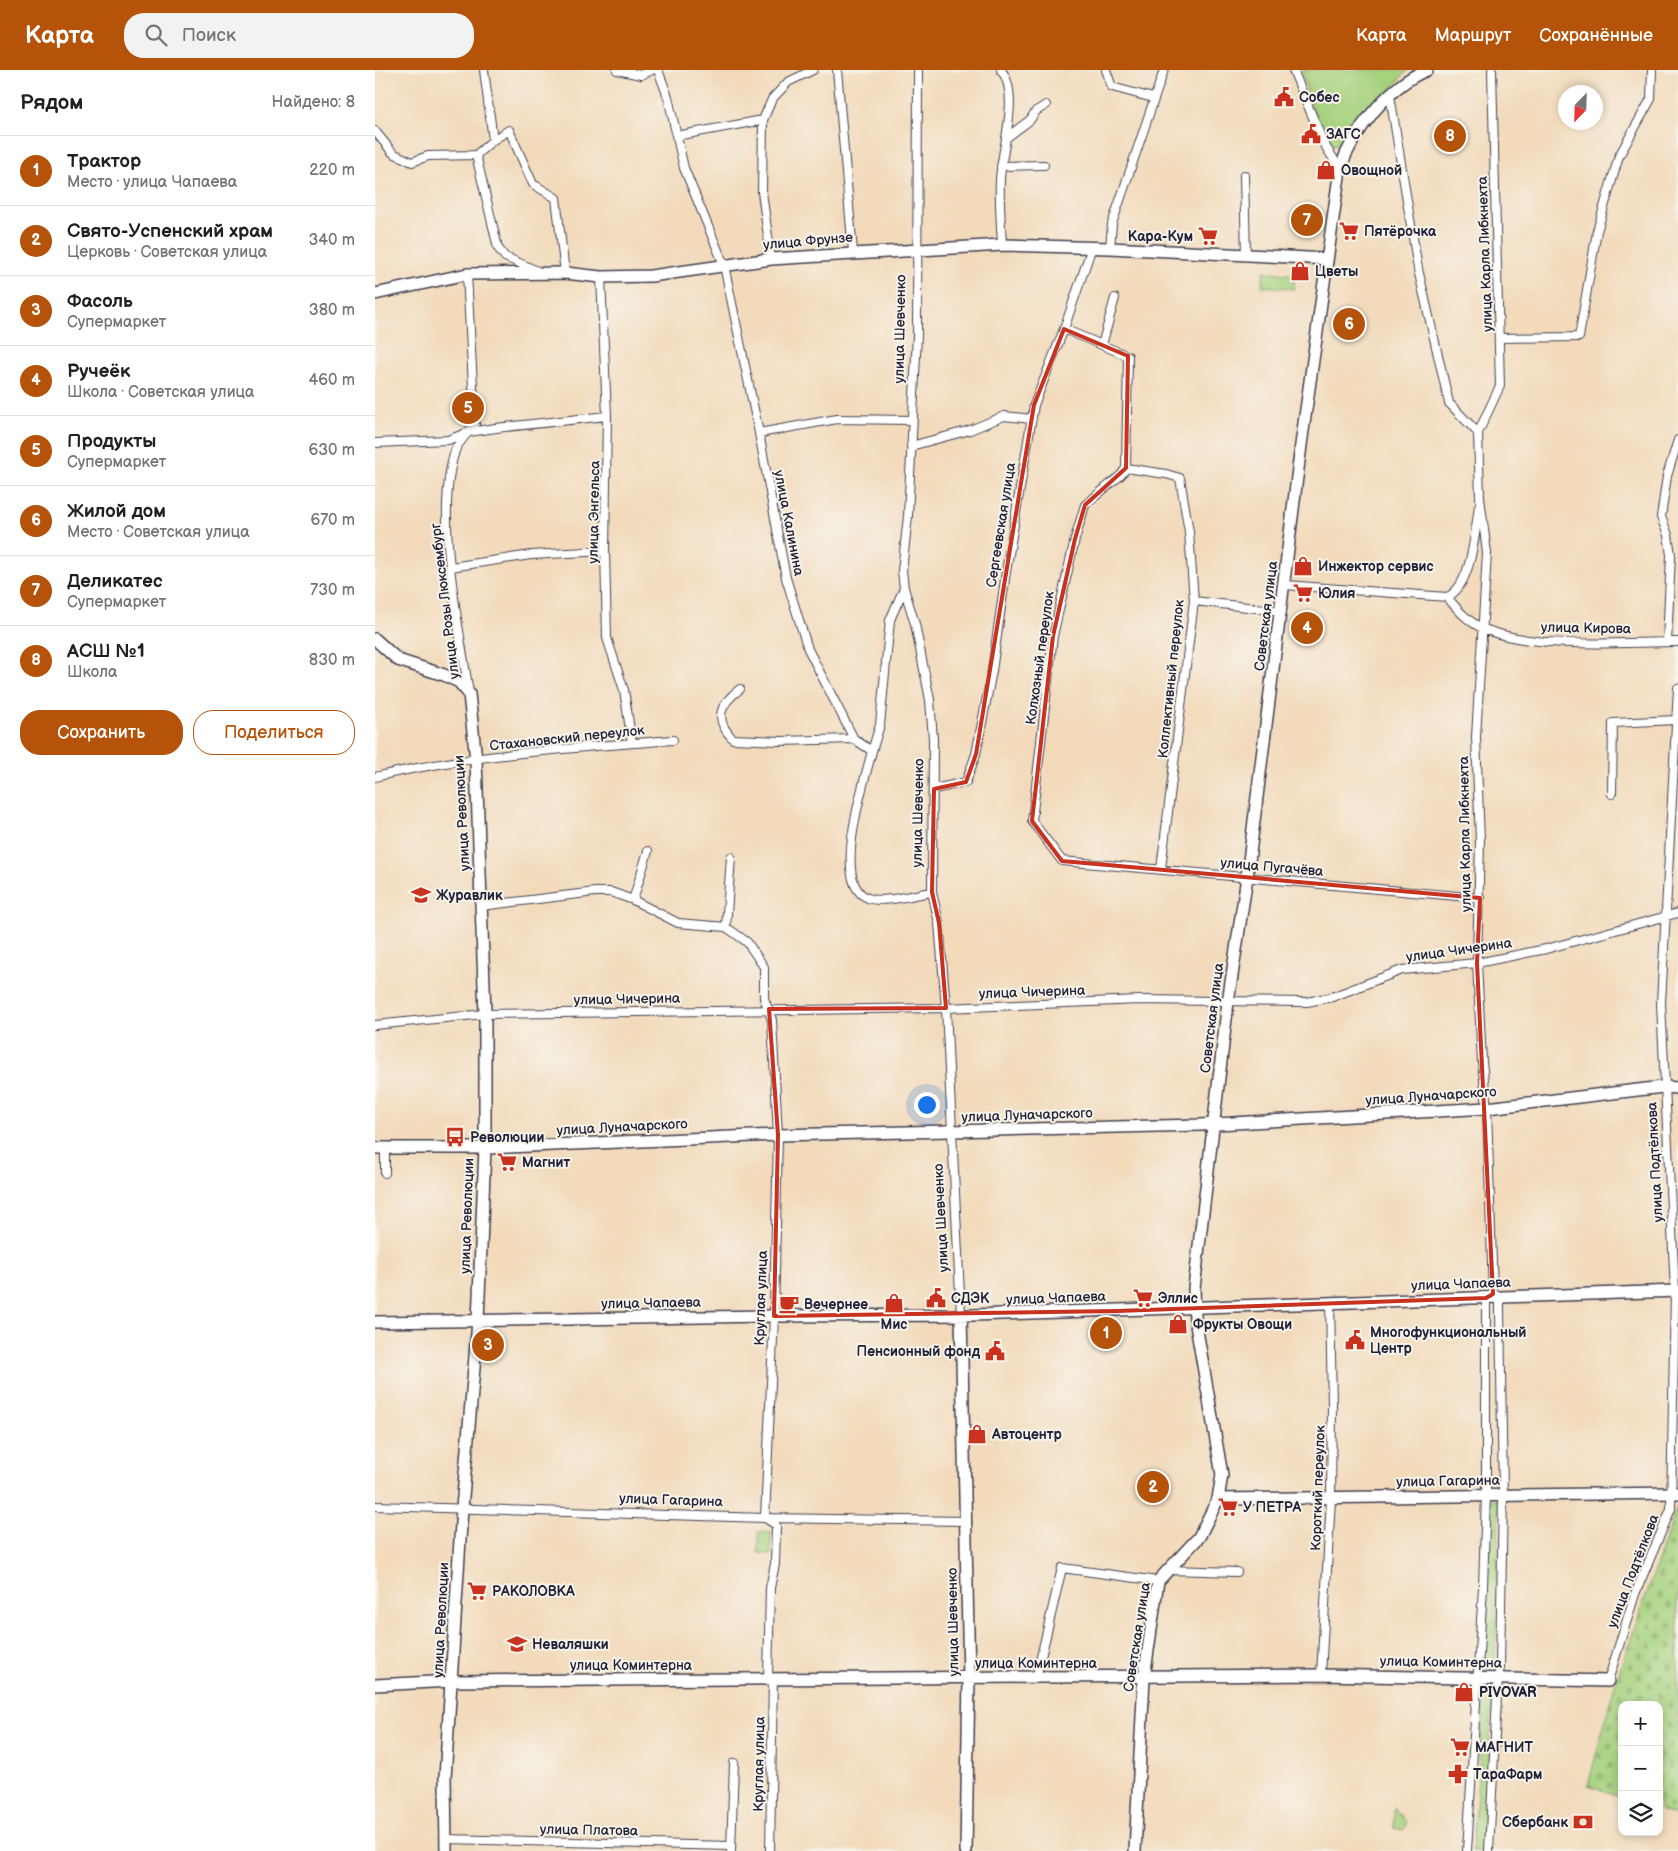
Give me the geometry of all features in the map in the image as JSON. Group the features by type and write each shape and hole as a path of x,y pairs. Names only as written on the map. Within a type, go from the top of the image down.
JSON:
{"street":[{"path":"483,70 493,140"},
{"path":"617,70 641,76 651,70"},
{"name":"улица Калинина","path":"658,70 668,97 684,168 724,265 759,434 785,578 808,648 854,738 872,751"},
{"path":"771,259 762,192 763,120 772,99 788,82 813,70"},
{"path":"837,70 843,158 853,252"},
{"name":"улица Шевченко","path":"918,70 917,335 909,516 902,571 904,588 915,624 930,700 934,789 932,892 939,923 953,1133 961,1315 969,1677 966,1851"},
{"path":"1001,70 1006,75 1010,90 1006,138 1001,166 1002,245"},
{"path":"1106,70 1112,87 1153,98"},
{"path":"1110,248 1112,224 1164,70"},
{"path":"1293,70 1324,144 1339,169"},
{"name":"Советская улица","path":"1135,1851 1144,1678 1159,1581 1199,1537 1218,1499 1222,1476 1219,1448 1194,1308 1228,1002 1247,877 1282,611 1301,445 1339,169 1350,146 1390,95 1414,73 1427,70"},
{"name":"улица Карла Либкнехта","path":"1489,1851 1501,1642 1503,1495 1493,1297 1487,1108 1482,1062 1477,963 1480,841 1476,738 1487,553 1480,498 1479,433 1500,386 1492,70"},
{"path":"1500,338 1579,337 1597,231 1619,156 1651,99 1652,70"},
{"path":"1390,95 1416,260 1449,403 1479,433"},
{"path":"1006,138 1030,120 1036,111 1046,105"},
{"path":"676,136 763,120"},
{"path":"375,131 393,153 412,162 428,156 476,155 493,140 509,130 533,184 556,198 565,273"},
{"path":"476,155 498,248 505,258 542,273"},
{"path":"1001,166 1044,165"},
{"path":"1244,175 1246,255"},
{"name":"улица Фрунзе","path":"375,294 467,274 565,273 601,277 651,276 771,259 853,252 1002,245 1093,247 1327,260"},
{"name":"Сергеевская улица","path":"934,789 966,782 976,754 992,671 1034,405 1064,330 1093,247"},
{"name":"улица Розы Люксембург","path":"467,274 475,424 455,449 448,488 447,534 469,694"},
{"name":"улица Энгельса","path":"601,277 607,416 605,550 607,638 624,690 632,743"},
{"path":"1102,344 1115,298"},
{"path":"1064,330 1128,356 1126,468"},
{"path":"375,443 448,440 469,432 607,416"},
{"path":"911,446 971,430 1004,416 1032,419"},
{"path":"759,434 837,419 912,420"},
{"path":"1667,642 1671,555 1668,535 1661,517 1667,476 1678,440"},
{"name":"Коллективный переулок","path":"1126,468 1180,478 1189,532 1193,601 1161,869"},
{"name":"Колхозный переулок","path":"1062,862 1032,821 1053,636 1064,584 1085,506 1121,475 1126,468"},
{"path":"1285,585 1447,597 1455,593 1467,569 1480,498"},
{"path":"451,567 531,555 605,550"},
{"name":"улица Шевченко","path":"872,751 881,725 890,620 904,588"},
{"name":"улица Кирова","path":"1447,597 1462,614 1483,628 1544,642 1678,642"},
{"path":"1193,601 1282,611"},
{"path":"375,639 398,660 445,675 459,682 469,694"},
{"name":"улица Подтёлкова","path":"1608,1681 1635,1594 1671,1509 1675,1492 1676,1291 1663,1087 1661,1004 1678,688"},
{"path":"740,689 725,700 721,718 723,728 733,739 780,741 854,738"},
{"name":"улица Революции","path":"446,1845 445,1778 462,1508 478,1321 485,1148 485,1014 476,760 469,694"},
{"path":"1612,794 1613,723 1676,720"},
{"name":"Стахановский переулок","path":"375,777 419,768 476,760 673,740"},
{"path":"872,751 850,846 852,881 866,898 876,900 932,892"},
{"path":"633,900 648,851"},
{"path":"481,906 595,892 611,892 633,900 678,923 726,927 731,857"},
{"name":"улица Пугачёва","path":"1062,862 1161,869 1480,898"},
{"name":"улица Чичерина","path":"375,1025 485,1014 946,1008 1140,1000 1307,1002 1332,997 1402,970 1477,963 1546,949 1678,913"},
{"name":"Круглая улица","path":"726,927 747,942 764,967 765,998 769,1009 778,1135 774,1316 765,1518 776,1525 775,1564 770,1588 770,1851"},
{"name":"улица Луначарского","path":"380,1148 485,1148 778,1135 953,1133 1215,1125 1487,1108 1663,1087 1678,1088"},
{"path":"380,1148 385,1173"},
{"name":"улица Чапаева","path":"375,1322 961,1315 1676,1291"},
{"name":"улица Карла Либкнехта","path":"1467,1851 1479,1677 1493,1297"},
{"name":"Короткий переулок","path":"1321,1675 1331,1498 1333,1406 1330,1302"},
{"name":"улица Гагарина","path":"1218,1499 1675,1492"},
{"name":"улица Гагарина","path":"375,1506 765,1518 966,1521"},
{"path":"1035,1678 1062,1568 1159,1581"},
{"path":"1169,1570 1237,1572"},
{"name":"улица Коминтерна","path":"375,1685 452,1681 969,1677 1144,1678 1321,1675 1608,1681"},
{"name":"Круглая улица","path":"731,1848 734,1763"},
{"name":"улица Платова","path":"446,1845 731,1848"}],"highlighted area":[{"path":"1064,329 1128,356 1126,468 1085,505 1075,539 1053,636 1032,821 1062,861 1480,898 1477,963 1493,1294 1486,1298 1117,1311 774,1316 778,1135 769,1009 946,1008 939,923 932,892 934,789 966,782 976,754 1034,405"}],"green space":[{"path":"1302,70 1408,70 1347,140 1331,146 1309,101"},
{"path":"1264,271 1295,275 1294,289 1262,286"},
{"path":"1489,1500 1499,1500 1495,1665 1482,1851 1472,1851 1485,1676"},
{"path":"1678,1504 1678,1817 1663,1811 1663,1701 1618,1701 1618,1796 1588,1785 1615,1684"},
{"path":"758,1532 771,1532 771,1554 758,1553"},
{"path":"1394,1807 1406,1822 1406,1827 1403,1830 1394,1828"}],"place":[{"name":"Собес","path":"1284,97"},
{"name":"ЗАГС","path":"1311,134"},
{"name":"АСШ №1","path":"1450,136"},
{"name":"Овощной","path":"1326,170"},
{"name":"Деликатес","path":"1307,220"},
{"name":"Пятёрочка","path":"1349,231"},
{"name":"Кара-Кум","path":"1208,236"},
{"name":"Цветы","path":"1300,271"},
{"name":"Жилой дом","path":"1349,324"},
{"name":"Продукты","path":"468,408"},
{"name":"Инжектор сервис","path":"1303,566"},
{"name":"Юлия","path":"1303,593"},
{"name":"Ручеёк","path":"1307,628"},
{"name":"Журавлик","path":"421,895"},
{"name":"Революции","path":"455,1137"},
{"name":"Магнит","path":"507,1162"},
{"name":"СДЭК","path":"936,1298"},
{"name":"Эллис","path":"1143,1298"},
{"name":"Мис","path":"894,1303"},
{"name":"Вечернее","path":"789,1304"},
{"name":"Фрукты Овощи","path":"1178,1324"},
{"name":"Трактор","path":"1106,1333"},
{"name":"Многофункциональный Центр","path":"1355,1340"},
{"name":"Фасоль","path":"488,1345"},
{"name":"Пенсионный фонд","path":"995,1351"},
{"name":"Автоцентр","path":"977,1434"},
{"name":"Свято-Успенский храм","path":"1153,1487"},
{"name":"У ПЕТРА","path":"1228,1507"},
{"name":"РАКОЛОВКА","path":"477,1591"},
{"name":"Неваляшки","path":"517,1644"},
{"name":"PIVOVAR","path":"1464,1692"},
{"name":"МАГНИТ","path":"1460,1747"},
{"name":"ТараФарм","path":"1458,1774"},
{"name":"Сбербанк","path":"1583,1822"}]}
